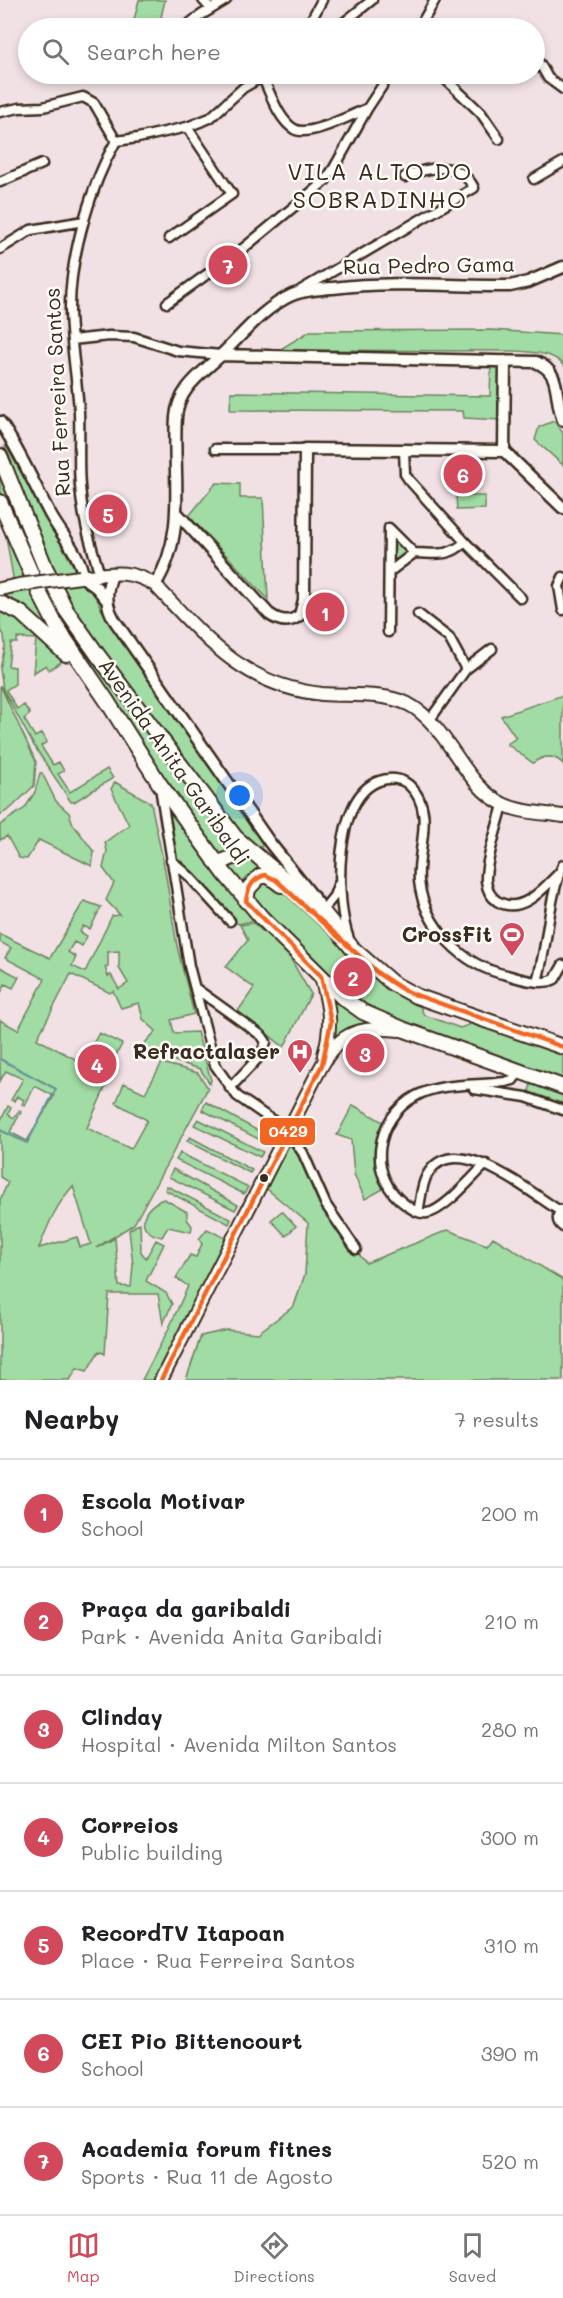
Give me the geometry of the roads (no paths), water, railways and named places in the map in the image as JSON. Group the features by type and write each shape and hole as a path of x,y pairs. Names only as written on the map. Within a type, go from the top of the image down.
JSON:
{"main road":[{"name":"Avenida Anita Garibaldi","path":"0,456 45,567 66,610 239,840 322,911 352,948 379,974 405,991 563,1047"},
{"name":"Avenida Anita Garibaldi","path":"0,502 47,610 159,783 246,901 342,997 363,1012 405,1030 563,1087"},
{"path":"0,589 106,574 132,574 155,585 211,643 270,683 304,691 393,699 418,710 477,782 503,805 563,816"},
{"path":"0,603 21,613 33,622 56,642 95,684"},
{"path":"215,861 222,862 233,857 239,840"},
{"path":"246,901 252,882 260,876 269,876 352,948"},
{"path":"321,976 331,1022 321,1065"},
{"path":"161,1380 321,1065 340,1041 356,1031 370,1028 405,1030"}],"street":[{"path":"203,0 211,9"},
{"path":"198,18 226,0"},
{"path":"312,18 322,0"},
{"path":"350,18 372,0"},
{"path":"425,18 435,0"},
{"path":"545,73 548,78 563,89"},
{"path":"0,112 43,107 83,97 94,103 116,141 138,138 210,118 250,84"},
{"path":"269,84 287,123 300,131 312,130 366,109"},
{"path":"167,303 245,247 325,181 366,109 383,84"},
{"path":"451,84 475,106 499,140"},
{"path":"170,238 232,194 187,126"},
{"name":"Rua Ferreira Santos","path":"106,574 87,534 81,504 79,412 70,309 71,276 84,221 99,177 116,141"},
{"path":"534,179 563,162"},
{"path":"0,182 42,164"},
{"path":"293,295 474,188 466,177 446,168 425,170 405,177"},
{"path":"0,249 31,230 84,221"},
{"name":"Rua Pedro Gama","path":"155,585 165,570 177,513 178,406 187,388 272,307 293,295 353,285 510,286 528,282 561,266"},
{"path":"72,340 109,336 134,337 178,351 221,355 536,362 550,369 557,380 560,413 563,420"},
{"path":"504,451 505,361"},
{"path":"0,422 52,518 78,558 82,567 82,577"},
{"path":"0,440 12,441"},
{"path":"215,448 504,451 563,508"},
{"path":"177,513 268,614 282,621 295,618 303,608 304,600 305,449"},
{"path":"404,450 405,474 465,542 521,598"},
{"path":"388,632 389,528 414,553"},
{"path":"389,572 414,553 448,554 465,542"},
{"path":"78,558 106,574 108,586 106,599"},
{"name":"Avenida Anita Garibaldi","path":"82,577 97,588 106,599 115,621 270,843 322,911"},
{"path":"563,577 559,586 563,610"},
{"path":"418,614 449,638 466,669"},
{"path":"429,721 466,669 492,649"},
{"path":"352,948 344,921 340,882 344,833 361,796 376,782 393,778 403,780 415,792 424,822 419,881 437,928 456,950 480,966 495,972 537,981 552,981 563,965"},
{"path":"159,783 189,966 214,1065 244,1103 288,1131 303,1153 326,1205 356,1249"},
{"path":"503,805 486,873 488,890 492,897 507,905 525,903 561,869"},
{"name":"Avenida Anita Garibaldi","path":"239,840 260,849 270,843"},
{"path":"171,860 189,876 230,921"},
{"path":"537,981 561,869"},
{"path":"175,886 189,876"},
{"path":"322,911 334,896 340,882"},
{"path":"195,988 262,1036 266,1042 261,1055 230,1088"},
{"path":"486,1164 436,1210 418,1212 399,1200 385,1182 379,1156 383,1132 388,1121 406,1102 429,1090 505,1082 513,1080 520,1071"},
{"path":"456,1087 526,1097 563,1110"},
{"path":"418,1212 424,1182 432,1167 449,1159 466,1158 486,1164 561,1210 558,1221 563,1227"}],"waterway":[{"path":"0,1059 56,1089 27,1143 0,1130"}],"place":[{"name":"Academia forum fitnes","path":"228,265"},
{"name":"CEI Pio Bittencourt","path":"463,474"},
{"name":"RecordTV Itapoan","path":"108,514"},
{"name":"Escola Motivar","path":"325,612"},
{"name":"CrossFit","path":"512,958"},
{"name":"Praça da garibaldi","path":"353,977"},
{"name":"Clinday","path":"365,1053"},
{"name":"Correios","path":"97,1064"},
{"name":"Refractalaser","path":"300,1075"}],"district":[{"name":"VILA ALTO DO SOBRADINHO","path":"380,186"}]}
